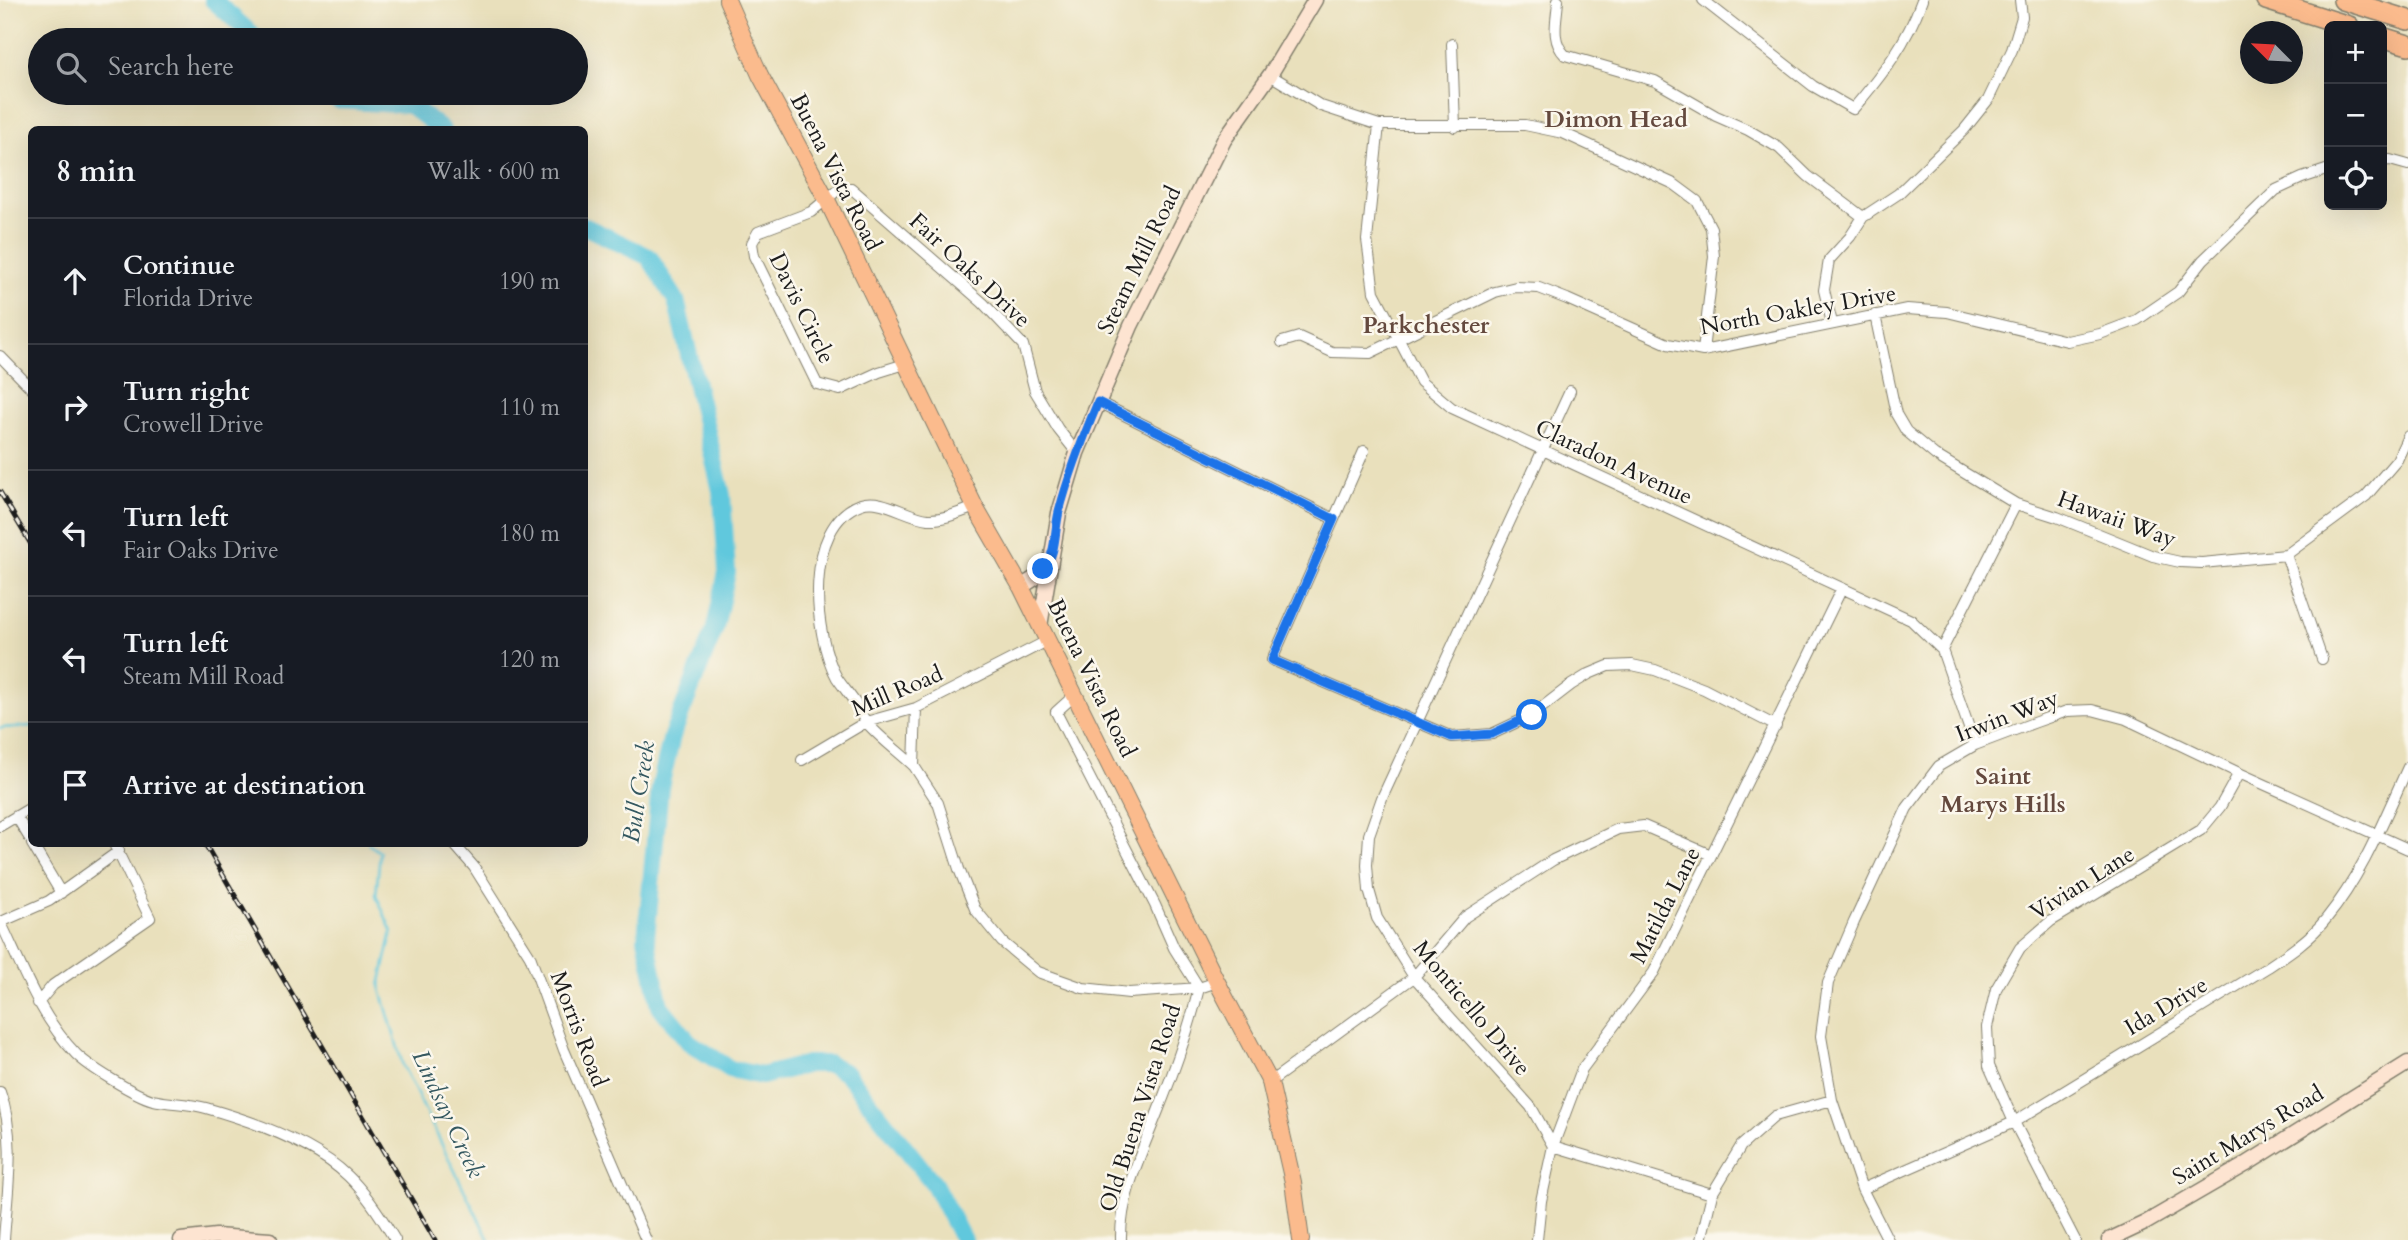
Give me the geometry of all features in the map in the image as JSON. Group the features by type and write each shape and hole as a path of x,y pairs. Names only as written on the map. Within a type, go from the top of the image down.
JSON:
{"highway":[{"path":"2266,0 2333,21"},
{"path":"2343,0 2408,20"},
{"path":"2387,39 2408,45"}],"main road":[{"name":"Buena Vista Road","path":"727,0 760,75 827,200 975,507 1021,587 1076,694 1217,982 1270,1082 1293,1182 1301,1240"}],"street":[{"name":"Steam Mill Road","path":"1043,634 1059,513 1077,453 1098,402 1131,326 1224,140 1270,75 1315,0"},
{"path":"1558,0 1555,40 1566,55 1655,81 1716,116 1748,130 1779,148 1808,176 1863,217"},
{"path":"1703,0 1813,86 1853,109 1886,70 1914,22 1922,0"},
{"path":"1832,323 1824,290 1829,260 1850,237 1863,217 1898,194 1964,130 1988,100 2012,50 2022,17 2020,0"},
{"path":"1452,44 1455,127"},
{"path":"1270,75 1321,106 1379,125 1525,125 1563,133 1674,184 1697,201 1711,229 1714,256 1703,351"},
{"name":"Claradon Avenue","path":"1379,125 1367,240 1374,292 1421,382 1452,408 1911,620 1942,650 1975,745"},
{"path":"2387,160 2408,165"},
{"name":"North Oakley Drive","path":"1282,342 1299,337 1332,352 1370,353 1495,292 1516,287 1539,288 1668,344 1703,351 1907,309 1947,312 2067,341 2100,334 2137,320 2178,292 2203,260 2276,190 2324,171"},
{"name":"Fair Oaks Drive","path":"827,200 839,189 851,188 983,303 1023,345 1035,391 1058,429 1077,453"},
{"name":"Davis Circle","path":"827,200 811,212 758,232 752,243 754,257 817,384 840,390 879,372 905,364"},
{"name":"Hawaii Way","path":"1875,315 1896,414 1906,431 1935,455 2015,504 2057,517 2153,556 2180,562 2202,564 2286,555"},
{"path":"0,356 28,385"},
{"name":"Monticello Drive","path":"1553,1146 1531,1107 1415,977 1377,918 1369,890 1367,865 1369,835 1382,799 1570,391"},
{"path":"1098,402 1334,519"},
{"path":"2322,659 2286,555 2366,496 2397,460 2408,436"},
{"path":"1364,451 1272,660 1452,737 1492,734 1532,715 1589,674 1608,666 1632,665 1656,670 1704,689 1776,726"},
{"path":"975,507 929,519 890,506 863,503 843,515 830,532 823,551 818,584 826,649 837,677 866,722 914,766 939,803 959,869 975,909 1002,943 1038,972 1083,988 1129,993 1199,988 1217,982"},
{"path":"1942,650 2015,504"},
{"path":"1021,587 1035,578 1051,561"},
{"name":"Matilda Lane","path":"1537,1240 1541,1201 1553,1146 1582,1069 1654,972 1842,588"},
{"name":"Mill Road","path":"802,760 866,722 916,708 1043,634"},
{"path":"1076,694 1056,712 1155,905 1174,948 1199,988"},
{"path":"914,766 916,708"},
{"name":"Irwin Way","path":"1888,1240 1862,1189 1832,1100 1821,1036 1828,983 1907,808 1939,766 1975,745 2067,711 2092,710 2126,719 2408,849"},
{"name":"Ida Drive","path":"1862,1189 2014,1122 2299,946 2325,920 2354,880 2408,767"},
{"name":"Vivian Lane","path":"2075,1240 2014,1122 1989,1066 1987,1027 1996,989 2020,948 2051,921 2201,830 2220,807 2239,773"},
{"path":"0,826 28,809"},
{"path":"16,816 28,836"},
{"path":"1270,1082 1415,977 1465,917 1553,860 1618,828 1644,826 1711,855"},
{"path":"34,847 61,893"},
{"path":"38,1003 53,985 150,918 116,847 49,901 0,922 38,1003 57,1031 78,1055 106,1076 151,1099 204,1107 302,1143 348,1175 383,1218 395,1240"},
{"name":"Morris Road","path":"457,847 474,867 530,956 564,1049 646,1240"},
{"name":"Old Buena Vista Road","path":"1121,1240 1120,1217 1192,1017 1199,988"},
{"name":"Saint Marys Road","path":"2109,1240 2146,1223 2245,1166 2407,1068"},
{"path":"0,1092 8,1132 4,1240"},
{"path":"1702,1240 1712,1195 1741,1146 1775,1116 1832,1100"},
{"path":"1553,1146 1712,1195"},
{"path":"181,1240 216,1236 270,1240"}],"waterway":[{"name":"Bull Creek","path":"213,0 244,28"},
{"name":"Bull Creek","path":"410,105 437,126"},
{"name":"Bull Creek","path":"588,228 649,257 676,300 722,495 727,572 715,628 672,736 660,787 646,938 660,1006 689,1042 730,1069 762,1076 808,1064 829,1064 847,1074 934,1184 963,1240"},
{"name":"Lindsay Creek","path":"0,728 28,726"},
{"name":"Lindsay Creek","path":"372,847 380,852 376,895 392,932 380,986 403,1066 489,1240"}],"railway":[{"path":"0,492 28,539"},
{"path":"207,847 435,1240"}],"district":[{"name":"Dimon Head","path":"1616,119"},
{"name":"Parkchester","path":"1426,325"},
{"name":"Saint Marys Hills","path":"2003,790"}],"route":[{"path":"1043,569 1051,561 1059,513 1077,453 1098,402 1334,519 1272,660 1452,737 1492,734 1532,715"}]}
